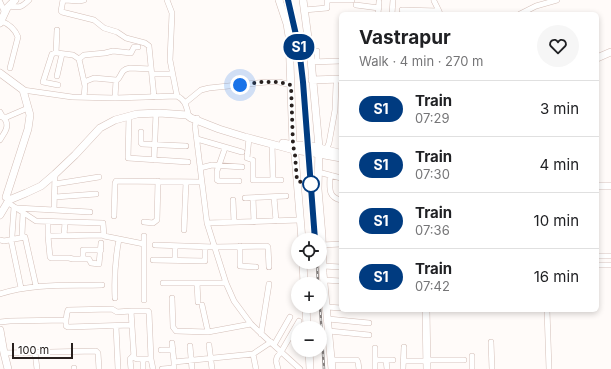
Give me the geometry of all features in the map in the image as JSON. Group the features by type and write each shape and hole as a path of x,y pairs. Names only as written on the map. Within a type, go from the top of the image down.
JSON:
{"street":[{"path":"10,68 18,37 10,25 1,22 7,8 13,3 18,7 21,7 29,0"},
{"path":"84,0 64,0 61,11 94,20 104,28 149,46 154,97"},
{"path":"167,0 172,13 170,60 177,96"},
{"path":"279,0 290,36 293,148 301,233"},
{"path":"303,0 314,62"},
{"path":"304,10 327,8 327,0 352,0"},
{"path":"392,12 393,0"},
{"path":"524,12 536,6 557,0"},
{"path":"402,10 439,12 434,1"},
{"path":"0,2 5,13"},
{"path":"356,6 379,5 378,12"},
{"path":"56,53 57,30"},
{"path":"79,59 84,55 113,51 131,53 134,47 138,47"},
{"path":"317,51 312,80 319,151 318,189 321,233"},
{"path":"599,57 611,52"},
{"path":"58,85 43,81 52,54 73,55 79,59 84,82 84,97"},
{"path":"56,76 62,54"},
{"path":"314,62 339,61"},
{"path":"115,98 116,80 124,70 128,68 172,74"},
{"path":"0,73 23,90 72,97 115,98 177,96 182,98 188,113"},
{"path":"84,82 94,78 116,80"},
{"path":"312,80 339,82 338,112 329,145 326,150"},
{"path":"185,103 202,90 214,87 267,82 279,82 291,85"},
{"path":"0,214 28,129 30,115 23,90"},
{"path":"1,115 7,117 28,108"},
{"path":"0,208 6,199 40,184 74,153 98,126 114,118 137,111 188,113 196,119 219,127 293,148"},
{"path":"6,199 26,193 41,186 75,155 100,128 115,120 137,114 156,113 187,115 218,129 249,138 293,148 319,151 339,157"},
{"path":"154,160 156,113"},
{"path":"0,139 6,130 6,122 1,115"},
{"path":"129,116 128,158 188,162"},
{"path":"196,119 195,126 207,223 226,283 234,301 251,324 300,369"},
{"path":"141,132 141,144 186,146"},
{"path":"249,138 247,158 253,160 253,180 281,180"},
{"path":"197,139 242,152"},
{"path":"272,144 273,180"},
{"path":"225,148 218,166 217,178 218,180 239,180"},
{"path":"319,151 326,150 339,153"},
{"path":"200,168 208,166 242,167"},
{"path":"318,172 339,177"},
{"path":"54,210 55,174"},
{"path":"330,175 330,192 336,199 339,200"},
{"path":"55,184 99,178"},
{"path":"114,216 116,181 202,182"},
{"path":"144,222 153,222 157,220 158,181"},
{"path":"184,230 186,182"},
{"path":"599,182 611,182"},
{"path":"599,186 611,186"},
{"path":"54,197 96,194"},
{"path":"245,198 286,196"},
{"path":"274,197 276,221"},
{"path":"253,198 254,222"},
{"path":"6,199 23,213 36,221 104,223 103,236"},
{"path":"233,200 234,222"},
{"path":"15,207 90,212"},
{"path":"15,207 12,238 21,288"},
{"path":"22,235 23,213"},
{"path":"207,223 300,220"},
{"path":"48,222 50,258 88,259 91,263 99,264 101,243"},
{"path":"64,236 65,222"},
{"path":"48,236 103,236 144,244"},
{"path":"144,236 144,300"},
{"path":"0,240 4,241 12,238 26,238 36,286"},
{"path":"115,298 114,274 118,239"},
{"path":"327,245 339,244"},
{"path":"155,245 205,247 268,246 268,267"},
{"path":"175,246 175,260"},
{"path":"240,246 240,266 256,267"},
{"path":"153,260 205,261 205,247"},
{"path":"83,259 83,250 101,250"},
{"path":"599,256 611,256"},
{"path":"599,265 611,265"},
{"path":"327,266 339,267"},
{"path":"327,280 339,281"},
{"path":"163,283 226,283"},
{"path":"197,283 200,303 208,332"},
{"path":"261,334 269,284"},
{"path":"0,294 21,288 36,286 102,285"},
{"path":"172,298 174,330 178,332 208,332 251,324"},
{"path":"332,369 327,307 339,308"},
{"path":"131,325 68,327 66,326 67,312 68,310 112,308 117,312 148,311 153,369"},
{"path":"131,312 133,356 130,359 131,369"},
{"path":"422,312 425,340"},
{"path":"423,369 425,361 426,312"},
{"path":"547,312 549,369"},
{"path":"174,362 253,354 272,344 290,317"},
{"path":"328,319 369,323"},
{"path":"0,322 66,320"},
{"path":"116,326 118,369"},
{"path":"0,330 2,351 7,369"},
{"path":"329,331 369,335"},
{"path":"278,369 276,359 291,335"},
{"path":"491,342 492,369"},
{"path":"162,369 174,369 172,343"},
{"path":"209,345 212,369"},
{"path":"190,346 192,369"},
{"path":"375,348 375,369"},
{"path":"403,369 404,348"},
{"path":"161,350 173,350"},
{"path":"2,351 96,351 98,353 99,369"},
{"path":"35,352 37,369"},
{"path":"253,354 256,369"},
{"path":"133,356 135,359 151,359"},
{"path":"472,356 472,369"},
{"path":"309,357 310,369"},
{"path":"143,359 143,369"},
{"path":"332,360 357,360 358,369"},
{"path":"375,360 393,360"},
{"path":"386,360 386,369"},
{"path":"403,361 464,360"},
{"path":"425,361 427,369"}],"railway":[{"path":"288,0 299,48 303,82 314,233"},
{"path":"317,269 318,277"},
{"path":"320,313 324,369"}],"train":[{"name":"S1","path":"288,0 299,48 303,82 314,233"}],"route":[{"path":"240,85 261,82 279,82 291,85 293,145 297,181 311,184"}]}
